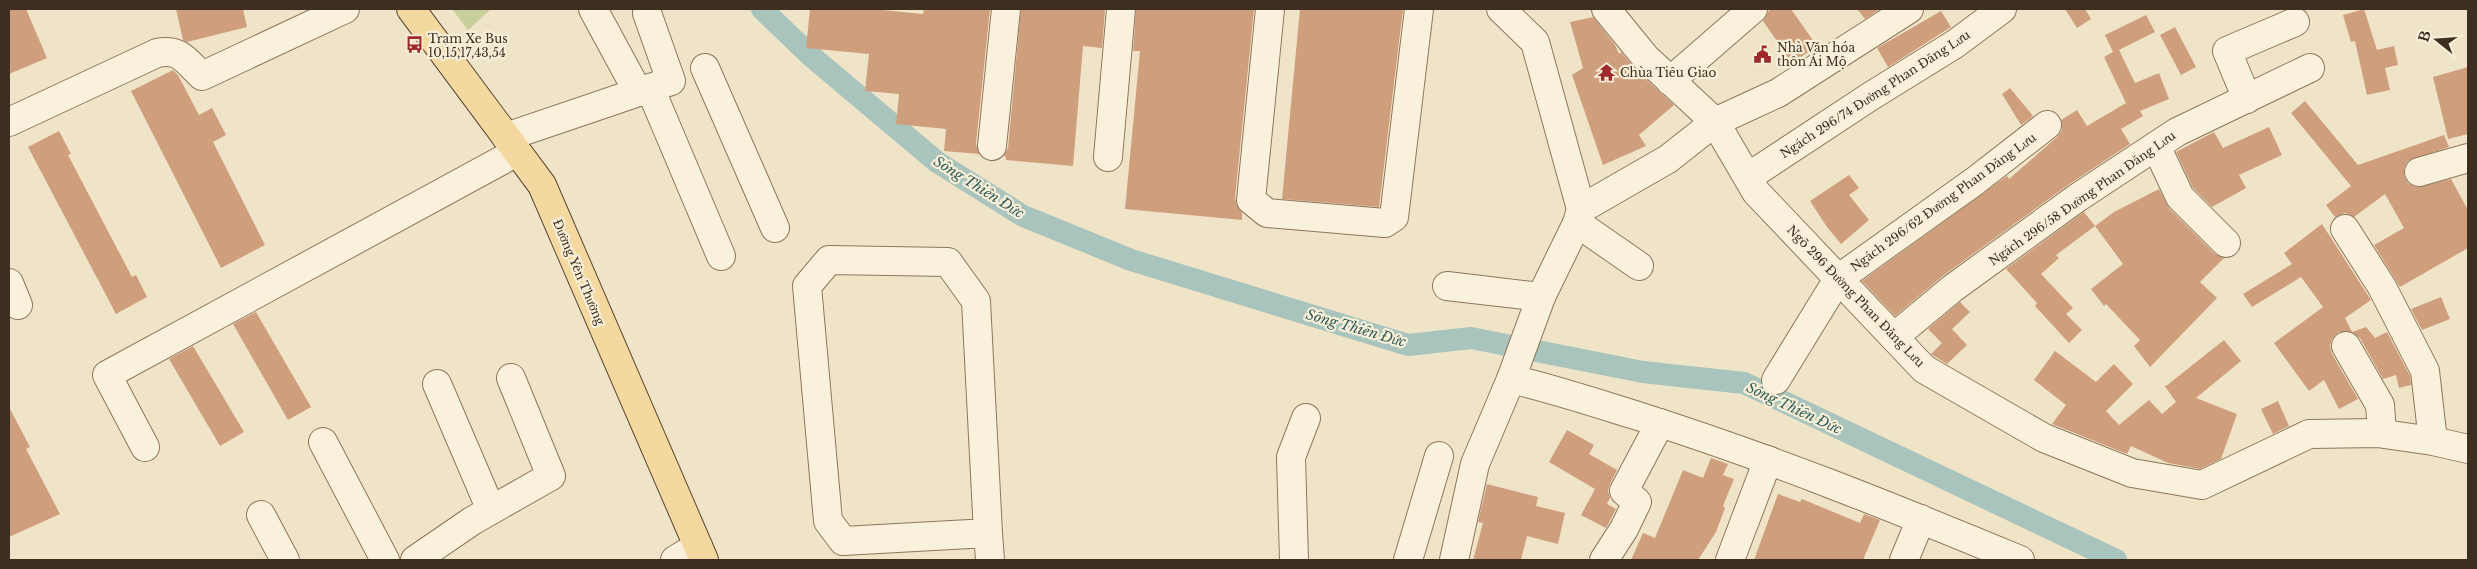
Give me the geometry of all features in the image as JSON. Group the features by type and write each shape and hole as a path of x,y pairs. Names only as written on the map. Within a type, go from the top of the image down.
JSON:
{"main road":[{"name":"Đường Yên Thường","path":"411,9 542,185 701,553"}],"street":[{"path":"9,122 156,53 170,50 175,52 202,76 345,9"},
{"path":"593,9 653,87 721,256"},
{"path":"992,146 1006,9"},
{"path":"1108,157 1121,9"},
{"path":"1270,9 1251,200 1267,213 1385,223 1394,217 1419,9"},
{"path":"1501,9 1535,42 1579,216 1639,266"},
{"name":"Ngõ 296 Đường Phan Đăng Lưu","path":"1606,9 1646,58 1715,122 1756,192 1924,369 2044,438 2132,473 2202,486 2309,434 2382,433 2468,449"},
{"path":"1670,81 1753,9"},
{"path":"1454,560 1475,464 1512,378 1539,301 1579,216 1668,159 1715,122 1778,93 1909,9"},
{"name":"Ngách 296/74 Đường Phan Đăng Lưu","path":"1748,177 1871,96 1955,44 2002,9"},
{"path":"647,13 653,87"},
{"path":"2247,99 2227,51 2295,22"},
{"path":"145,447 107,375 511,144 710,66 774,228"},
{"name":"Ngách 296/58 Đường Phan Đăng Lưu","path":"1894,337 1953,288 2077,198 2177,132 2310,68"},
{"name":"Ngách 296/62 Đường Phan Đăng Lưu","path":"1838,279 1974,181 2046,125"},
{"path":"2156,146 2180,197 2226,243"},
{"path":"2419,172 2468,158"},
{"path":"2345,229 2382,287 2425,371 2433,441"},
{"path":"988,533 842,541 828,521 807,286 829,260 948,262 976,301 990,560"},
{"path":"1776,380 1838,279"},
{"path":"1447,286 1539,301"},
{"path":"2346,346 2380,405 2382,433"},
{"path":"415,560 491,510 550,476 510,378"},
{"path":"1512,378 1660,423 1768,460 1921,519 2020,560"},
{"path":"438,384 491,510"},
{"path":"1294,560 1291,457 1306,418"},
{"path":"1604,560 1624,529 1636,502 1624,491 1660,423"},
{"path":"323,442 385,560"},
{"path":"1408,560 1439,456"},
{"path":"1730,560 1768,460"},
{"path":"261,515 285,560"},
{"path":"1904,560 1921,519"},
{"path":"675,560 701,553"}],"green space":[{"path":"452,9 491,9 468,30"}],"building":[{"path":"9,9 26,9 47,58 9,74"},
{"path":"176,9 243,9 247,27 187,42 183,40"},
{"path":"810,9 873,9 923,14 924,9 990,9 976,144 979,154 944,151 946,129 896,124 899,94 865,91 869,54 806,48"},
{"path":"1021,9 1105,9 1102,48 1083,46 1073,166 1006,160 1006,157 1003,156 1008,148"},
{"path":"1136,9 1254,9 1235,198 1237,206 1242,213 1242,220 1125,209 1140,51 1133,51"},
{"path":"1300,9 1403,9 1379,207 1282,199"},
{"path":"1770,9 1791,9 1817,46 1792,63 1763,21"},
{"path":"1857,9 1880,9 1865,19"},
{"path":"2065,9 2085,9 2091,19 2077,28"},
{"path":"2364,9 2377,50 2394,46 2398,65 2385,68 2390,90 2367,95 2355,41 2351,42 2343,15"},
{"path":"1941,11 1951,27 1888,67 1877,48"},
{"path":"2146,15 2155,32 2119,50 2135,83 2159,73 2169,99 2140,111 2143,116 2121,129 2130,144 2068,185 1944,275 1895,316 1862,281 2007,176 2009,179 2057,137 2062,130 2061,120 2077,110 2087,126 2126,103 2104,57 2113,52 2105,35"},
{"path":"1593,17 1615,45 1619,54 1621,52 1635,69 1674,105 1639,135 1646,146 1603,165 1572,75 1583,68 1570,22"},
{"path":"2175,27 2196,67 2181,75 2160,35"},
{"path":"2468,67 2468,134 2448,139 2433,77"},
{"path":"173,70 178,75 199,115 212,108 226,135 213,142 265,245 221,268 131,91"},
{"path":"2010,88 2033,116 2021,125 2002,94"},
{"path":"2305,101 2358,165 2444,135 2449,147 2408,161 2404,168 2404,176 2408,183 2416,187 2451,179 2468,210 2468,248 2400,287 2374,245 2404,228 2385,194 2354,217 2345,213 2335,217 2326,205 2351,186 2291,113"},
{"path":"2269,127 2282,155 2239,175 2246,188 2212,207 2193,188 2176,152 2214,132 2223,148"},
{"path":"59,131 71,154 68,155 132,277 136,275 147,297 116,314 28,147"},
{"path":"1849,175 1859,188 1849,195 1869,220 1841,244 1810,201"},
{"path":"2159,189 2169,208 2215,254 2224,258 2200,282 2217,298 2150,367 2134,346 2140,340 2106,304 2104,306 2091,289 2123,264 2095,226 2114,212"},
{"path":"2084,212 2095,226 2056,255 2059,258 2041,274 2073,308 2066,314 2082,330 2069,343 2035,306 2037,303 2006,269"},
{"path":"2322,224 2371,300 2345,318 2352,332 2339,332 2332,339 2330,346 2332,354 2358,399 2339,409 2324,380 2309,391 2274,343 2323,307 2301,277 2252,307 2243,294 2292,264 2284,253"},
{"path":"2441,297 2450,319 2422,330 2411,309"},
{"path":"1960,302 1970,312 1952,329 1967,345 1947,364 1931,354 1942,343 1928,329"},
{"path":"256,312 311,407 288,420 233,324"},
{"path":"2366,327 2375,338 2387,332 2410,376 2411,385 2399,388 2396,375 2383,379 2360,338 2352,332"},
{"path":"2224,340 2241,361 2196,398 2237,414 2221,459 2200,469 2168,463 2131,446 2127,454 2052,424 2066,405 2034,380 2055,351 2096,382 2114,364 2133,384 2106,411 2119,425 2149,400 2162,414 2176,402 2164,385 2166,386"},
{"path":"193,346 244,432 220,446 169,359"},
{"path":"2278,401 2289,426 2273,434 2261,409"},
{"path":"9,407 30,447 26,449 60,514 9,537"},
{"path":"1567,430 1594,445 1589,454 1617,470 1610,484 1608,491 1610,498 1607,504 1616,509 1606,528 1581,515 1595,489 1549,462"},
{"path":"1711,458 1728,464 1723,475 1734,479 1723,506 1725,508 1716,532 1698,560 1631,560 1643,533 1655,538 1683,470 1703,478"},
{"path":"1487,484 1538,497 1536,506 1565,513 1558,544 1527,536 1521,560 1473,560 1483,523 1478,522"},
{"path":"1778,494 1800,502 1802,499 1860,523 1864,514 1880,520 1863,560 1754,560"}],"waterway":[{"name":"Sông Thiên Đức","path":"762,9 811,56 937,162 1023,216 1131,260 1408,345 1471,338 1643,372 1744,383 2116,560"}],"place":[{"name":"Trạm Xe Bus 10,15,17,43,54","path":"414,45"},
{"name":"Nhà Văn hóa thôn Ái Mộ","path":"1763,54"},
{"name":"Chùa Tiêu Giao","path":"1606,72"}]}
